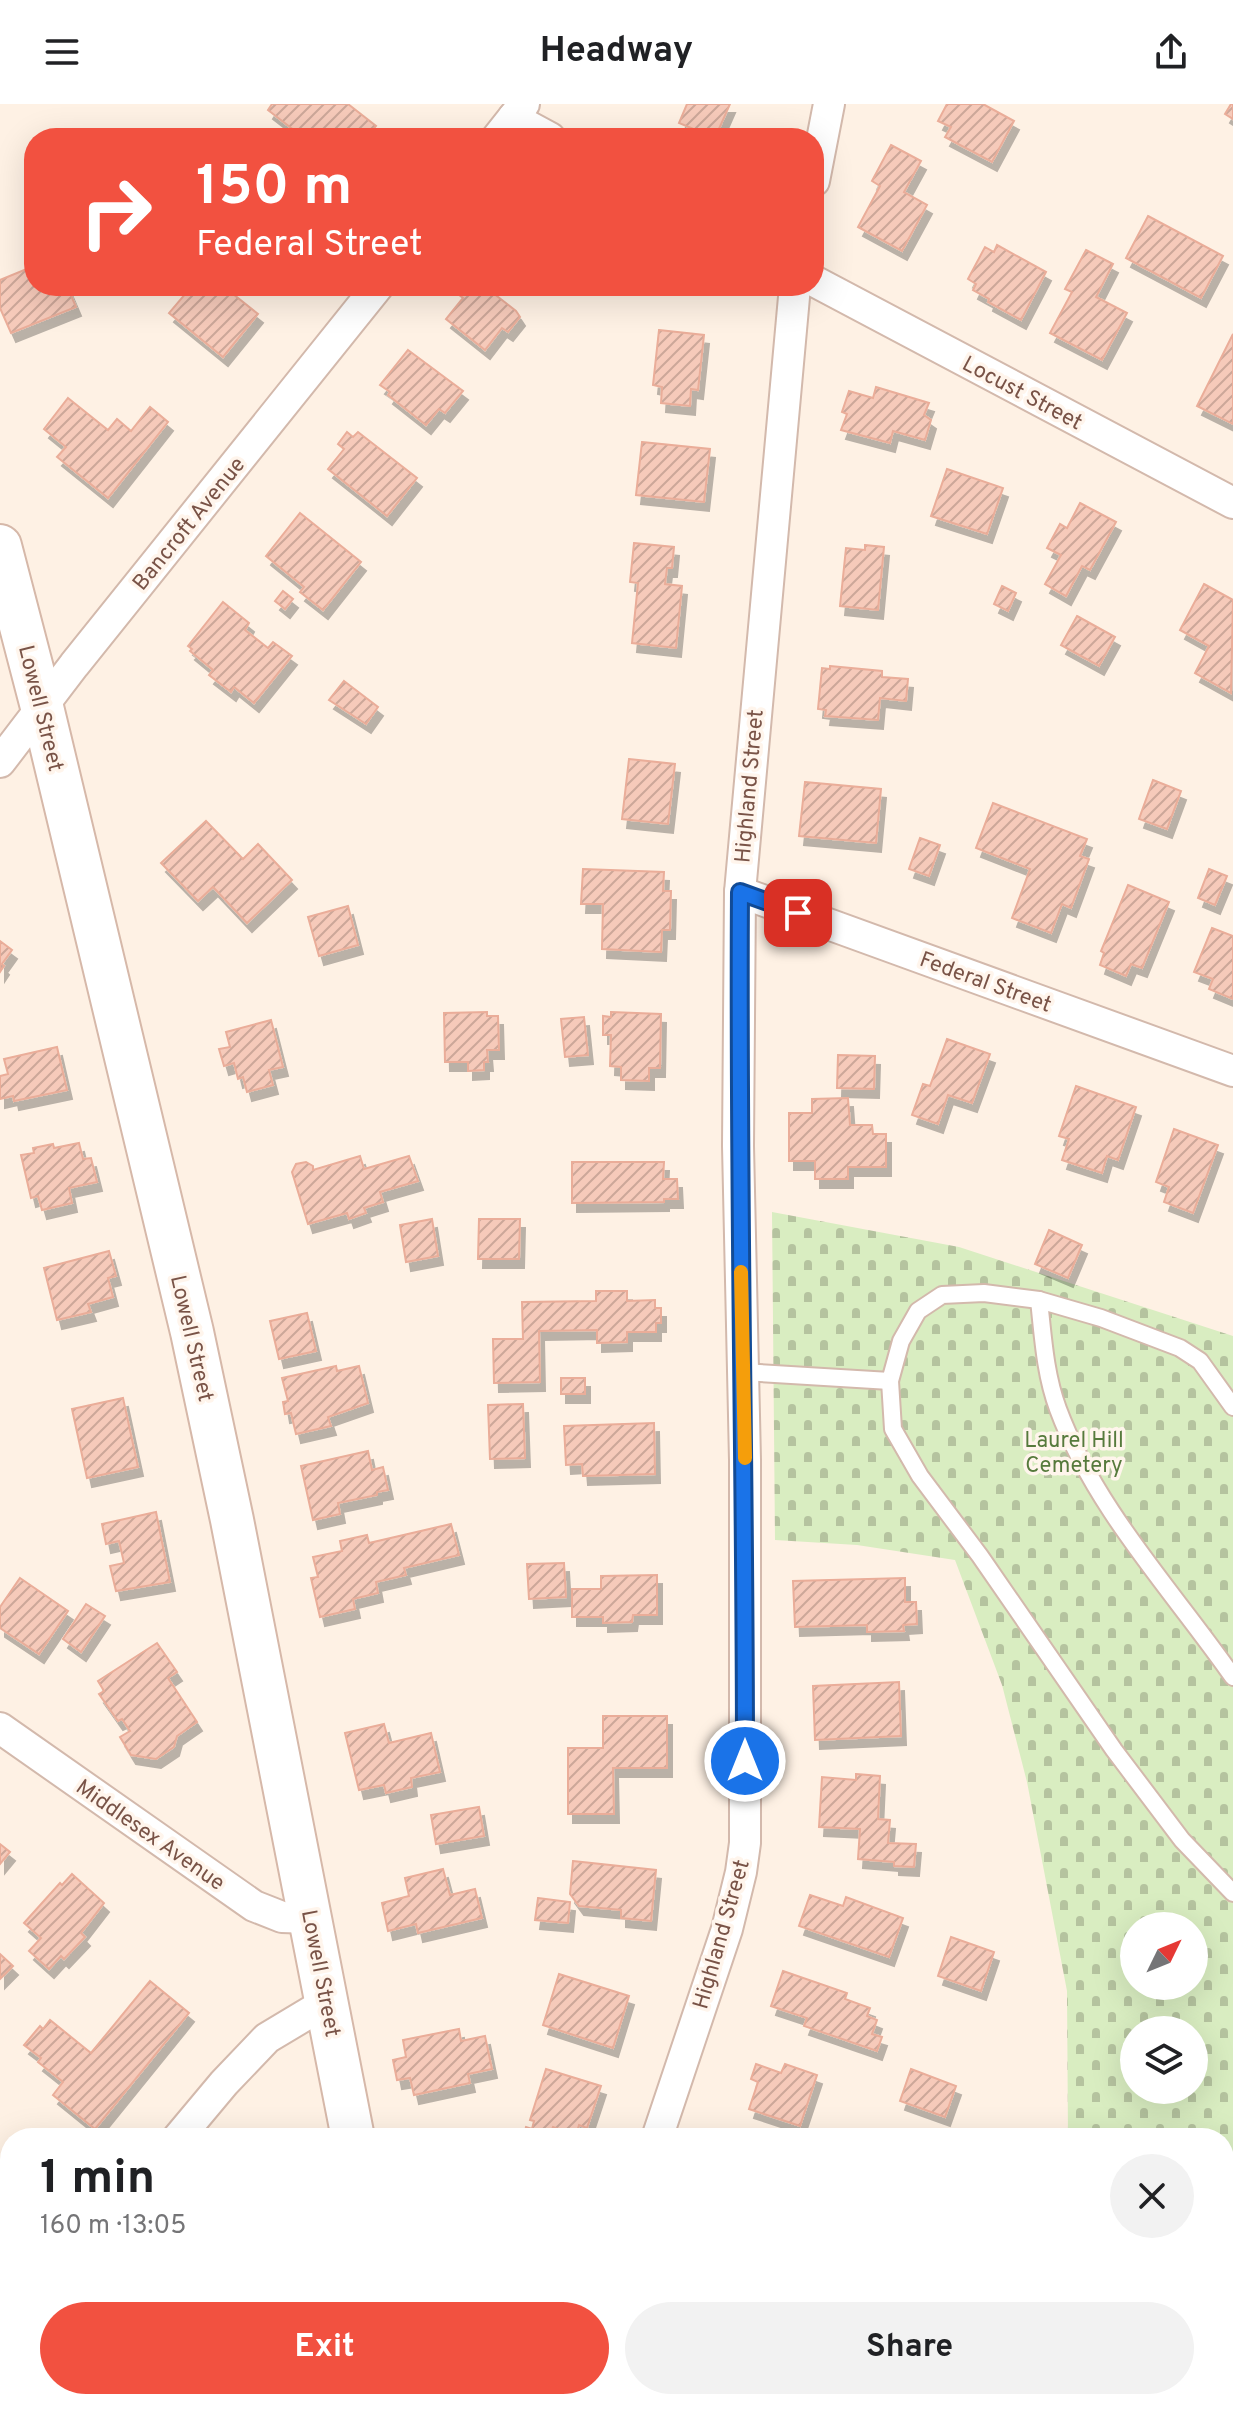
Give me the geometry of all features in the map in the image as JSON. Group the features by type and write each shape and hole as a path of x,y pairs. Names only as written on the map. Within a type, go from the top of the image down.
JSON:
{"main road":[{"name":"Lowell Street","path":"0,546 42,707 192,1332 351,2128"}],"street":[{"path":"824,130 829,104"},
{"name":"Locust Street","path":"824,286 1233,503"},
{"name":"Bancroft Avenue","path":"0,762 370,296"},
{"name":"Highland Street","path":"660,2128 727,1929 743,1861 746,1816 738,1146 740,892 794,296"},
{"name":"Federal Street","path":"740,892 1233,1071"},
{"name":"Middlesex Avenue","path":"0,1728 254,1906 282,1917 311,1918"},
{"path":"186,2128 267,2038 327,2002"}],"lane":[{"path":"1233,1407 1200,1361 1180,1348 1116,1323 1039,1300 984,1293 942,1295 918,1311 901,1341 890,1381 893,1429 920,1476 980,1556 1114,1750 1182,1840 1233,1893"},
{"path":"1039,1300 1046,1369 1058,1409 1077,1453 1114,1514 1233,1677"},
{"path":"743,1372 890,1381"}],"green space":[{"name":"Laurel Hill Cemetery","path":"772,1212 959,1247 1233,1336 1233,2128 1068,2128 1067,1991 1027,1782 1002,1685 955,1560 857,1545 775,1540"}],"building":[{"path":"272,104 348,104 376,126 291,128 268,110"},
{"path":"687,104 730,104 719,128 691,128 679,123"},
{"path":"947,104 983,104 1014,121 992,162 945,137 951,127 938,121"},
{"path":"1233,104 1233,119 1225,114"},
{"path":"891,145 921,161 904,192 927,205 902,251 858,227 880,186 872,181"},
{"path":"1148,216 1223,256 1201,298 1126,258"},
{"path":"997,245 1046,272 1021,320 988,302 989,299 973,290 976,284 968,279 985,247 994,252"},
{"path":"1086,250 1113,264 1096,297 1127,313 1102,360 1050,333 1072,292 1065,289"},
{"path":"24,270 24,296 71,296 76,307 11,333 0,308 0,280"},
{"path":"183,296 236,296 258,314 223,357 169,313"},
{"path":"460,296 497,296 520,317 508,332 502,328 485,350 446,319 463,298"},
{"path":"659,330 704,335 698,390 691,389 690,406 661,403 662,387 653,385"},
{"path":"1233,334 1233,424 1197,406"},
{"path":"408,350 463,391 445,413 439,409 426,425 380,385"},
{"path":"876,387 929,403 924,415 931,420 925,440 893,431 890,443 841,430 847,414 842,412 849,391 873,398"},
{"path":"68,398 108,430 117,419 131,431 150,407 168,422 108,498 57,457 66,447 44,429"},
{"path":"347,432 353,437 358,432 417,478 387,516 328,469 344,449 338,444"},
{"path":"642,442 710,449 704,502 636,495"},
{"path":"947,469 1003,488 987,534 931,516"},
{"path":"1080,503 1116,522 1090,570 1082,566 1066,596 1045,584 1061,555 1047,548 1060,524 1067,528"},
{"path":"300,513 361,562 323,610 300,592 304,587 266,556"},
{"path":"634,543 674,547 672,568 667,568 665,584 682,586 676,648 632,643 638,583 630,582"},
{"path":"865,545 884,547 878,610 840,606 846,548 865,550"},
{"path":"1204,584 1233,600 1231,693 1195,673 1209,646 1180,630"},
{"path":"1002,586 1016,593 1008,611 994,604"},
{"path":"283,591 293,599 285,609 275,601"},
{"path":"223,602 249,623 245,630 268,648 273,642 292,656 254,703 234,687 231,692 209,675 213,670 188,646"},
{"path":"1077,616 1115,637 1099,666 1061,645"},
{"path":"830,666 882,671 882,677 908,679 906,701 880,698 878,720 825,716 826,710 818,709 822,668 830,669"},
{"path":"344,681 378,707 366,724 329,700"},
{"path":"629,759 675,764 668,824 622,819"},
{"path":"1153,780 1181,791 1167,829 1139,819"},
{"path":"805,782 881,789 876,843 799,836"},
{"path":"993,803 1087,839 1080,856 1089,859 1071,908 1062,904 1051,933 1012,918 1030,869 976,848"},
{"path":"206,821 243,859 258,844 292,880 247,923 213,887 198,901 161,863"},
{"path":"920,838 940,845 929,876 909,869"},
{"path":"583,869 664,872 663,891 671,891 670,930 662,930 661,952 602,949 603,904 581,904"},
{"path":"1209,869 1227,876 1215,905 1198,898"},
{"path":"1128,885 1169,902 1142,968 1131,964 1126,976 1100,965 1104,953 1101,951"},
{"path":"348,906 358,945 319,956 308,917"},
{"path":"1212,928 1233,936 1233,999 1209,989 1213,979 1194,972"},
{"path":"0,941 12,950 0,972"},
{"path":"487,1012 487,1016 498,1016 499,1050 487,1050 488,1062 484,1062 484,1070 468,1071 468,1062 445,1062 444,1013"},
{"path":"611,1012 661,1014 660,1068 649,1068 649,1081 621,1080 621,1067 610,1066 611,1035 603,1035 603,1016 611,1017"},
{"path":"584,1017 588,1055 565,1057 561,1019"},
{"path":"271,1020 283,1067 269,1070 273,1085 247,1092 243,1077 238,1079 234,1063 224,1066 219,1049 230,1047 226,1032"},
{"path":"947,1039 990,1054 972,1103 948,1095 938,1124 912,1115 923,1084 930,1086"},
{"path":"57,1047 67,1090 14,1101 13,1096 0,1099 0,1076 8,1074 4,1059"},
{"path":"838,1055 875,1056 874,1089 837,1088"},
{"path":"1076,1086 1136,1107 1118,1160 1107,1156 1102,1173 1062,1160 1069,1139 1059,1136"},
{"path":"848,1098 850,1125 872,1125 873,1134 886,1134 886,1167 848,1167 848,1179 815,1179 815,1161 789,1161 789,1113 812,1113 812,1099"},
{"path":"1174,1129 1218,1145 1193,1213 1164,1202 1169,1187 1156,1182"},
{"path":"79,1143 83,1159 91,1158 97,1182 69,1188 72,1203 42,1210 38,1196 31,1198 21,1155 34,1153 33,1148"},
{"path":"360,1156 364,1169 409,1156 418,1181 380,1192 383,1202 364,1208 366,1213 349,1219 347,1213 308,1224 292,1172 296,1164 306,1162 313,1166 313,1170"},
{"path":"572,1162 664,1162 663,1179 677,1179 678,1199 664,1199 664,1202 572,1203"},
{"path":"432,1219 438,1256 406,1262 400,1225"},
{"path":"479,1219 520,1219 519,1259 478,1259"},
{"path":"1049,1230 1082,1245 1068,1278 1035,1264"},
{"path":"109,1251 116,1276 108,1278 113,1297 88,1304 91,1312 57,1320 44,1268"},
{"path":"596,1291 627,1291 627,1301 655,1300 655,1308 661,1308 661,1323 656,1323 656,1332 627,1332 627,1342 597,1343 597,1330 539,1331 540,1382 494,1383 493,1339 523,1339 522,1302 596,1301"},
{"path":"307,1313 316,1351 279,1359 270,1321"},
{"path":"336,1366 337,1371 359,1366 368,1403 328,1417 331,1426 296,1434 291,1413 285,1414 283,1402 288,1401 282,1378"},
{"path":"561,1378 585,1378 585,1394 561,1394"},
{"path":"123,1398 138,1467 87,1478 72,1409"},
{"path":"523,1404 525,1458 490,1459 488,1405"},
{"path":"654,1423 655,1474 583,1476 582,1464 566,1465 564,1426"},
{"path":"368,1451 372,1470 383,1467 388,1490 338,1503 340,1514 313,1520 301,1466"},
{"path":"156,1512 170,1582 116,1591 110,1566 124,1563 119,1541 106,1544 102,1524"},
{"path":"451,1524 459,1555 404,1568 406,1575 376,1582 378,1593 353,1599 355,1609 320,1617 311,1578 318,1577 313,1557 342,1551 340,1541 367,1535 369,1543"},
{"path":"564,1563 566,1597 529,1599 527,1564"},
{"path":"657,1575 657,1615 633,1615 632,1622 603,1623 603,1617 572,1617 572,1589 601,1589 601,1576"},
{"path":"20,1578 68,1611 39,1654 0,1628 0,1607"},
{"path":"905,1578 905,1602 916,1602 917,1624 903,1625 904,1631 867,1632 867,1625 795,1627 793,1581"},
{"path":"86,1604 105,1616 81,1652 63,1639"},
{"path":"157,1643 177,1672 168,1678 197,1722 177,1736 174,1747 156,1759 131,1755 120,1737 130,1731 122,1719 118,1721 99,1694 104,1691 98,1681"},
{"path":"899,1682 901,1736 815,1740 813,1686"},
{"path":"603,1716 667,1716 667,1768 613,1768 614,1814 568,1814 568,1748 603,1748"},
{"path":"384,1724 389,1743 431,1733 440,1772 411,1778 412,1787 386,1793 384,1785 359,1790 345,1733"},
{"path":"856,1774 880,1776 878,1819 890,1820 888,1843 916,1844 914,1867 858,1859 860,1829 819,1827 822,1777 856,1780"},
{"path":"479,1807 484,1836 436,1844 431,1815"},
{"path":"0,1844 10,1852 0,1864"},
{"path":"573,1861 656,1870 651,1921 621,1918 621,1910 579,1906 570,1894"},
{"path":"443,1869 450,1895 475,1889 482,1918 418,1933 416,1924 388,1931 382,1903 409,1896 405,1878"},
{"path":"72,1874 104,1903 81,1933 85,1937 64,1959 61,1956 49,1969 29,1951 41,1938 24,1923"},
{"path":"810,1895 843,1906 846,1897 903,1918 889,1957 799,1926"},
{"path":"538,1898 570,1902 568,1923 535,1920"},
{"path":"951,1937 994,1952 981,1991 938,1976"},
{"path":"0,1954 13,1966 0,1979"},
{"path":"783,1971 847,1993 845,1999 870,2008 867,2016 877,2020 872,2034 882,2037 877,2051 804,2026 807,2018 771,2006"},
{"path":"559,1974 629,1996 613,2048 543,2025"},
{"path":"150,1981 189,2013 96,2128 53,2095 63,2082 38,2062 41,2058 24,2045 40,2026 43,2029 50,2020 91,2053"},
{"path":"459,2029 461,2041 485,2036 492,2069 468,2074 470,2083 414,2095 410,2078 397,2080 393,2060 406,2057 403,2040"},
{"path":"756,2064 781,2073 785,2064 817,2075 800,2126 749,2109 758,2082 751,2079"},
{"path":"546,2069 601,2086 587,2128 579,2125 578,2128 532,2128 534,2121 530,2120"},
{"path":"911,2069 956,2086 945,2117 900,2101"}],"slow traffic":[{"path":"741,1272 745,1458"}],"route":[{"path":"745,1761 745,1460 738,1146 740,892 798,913"}]}
